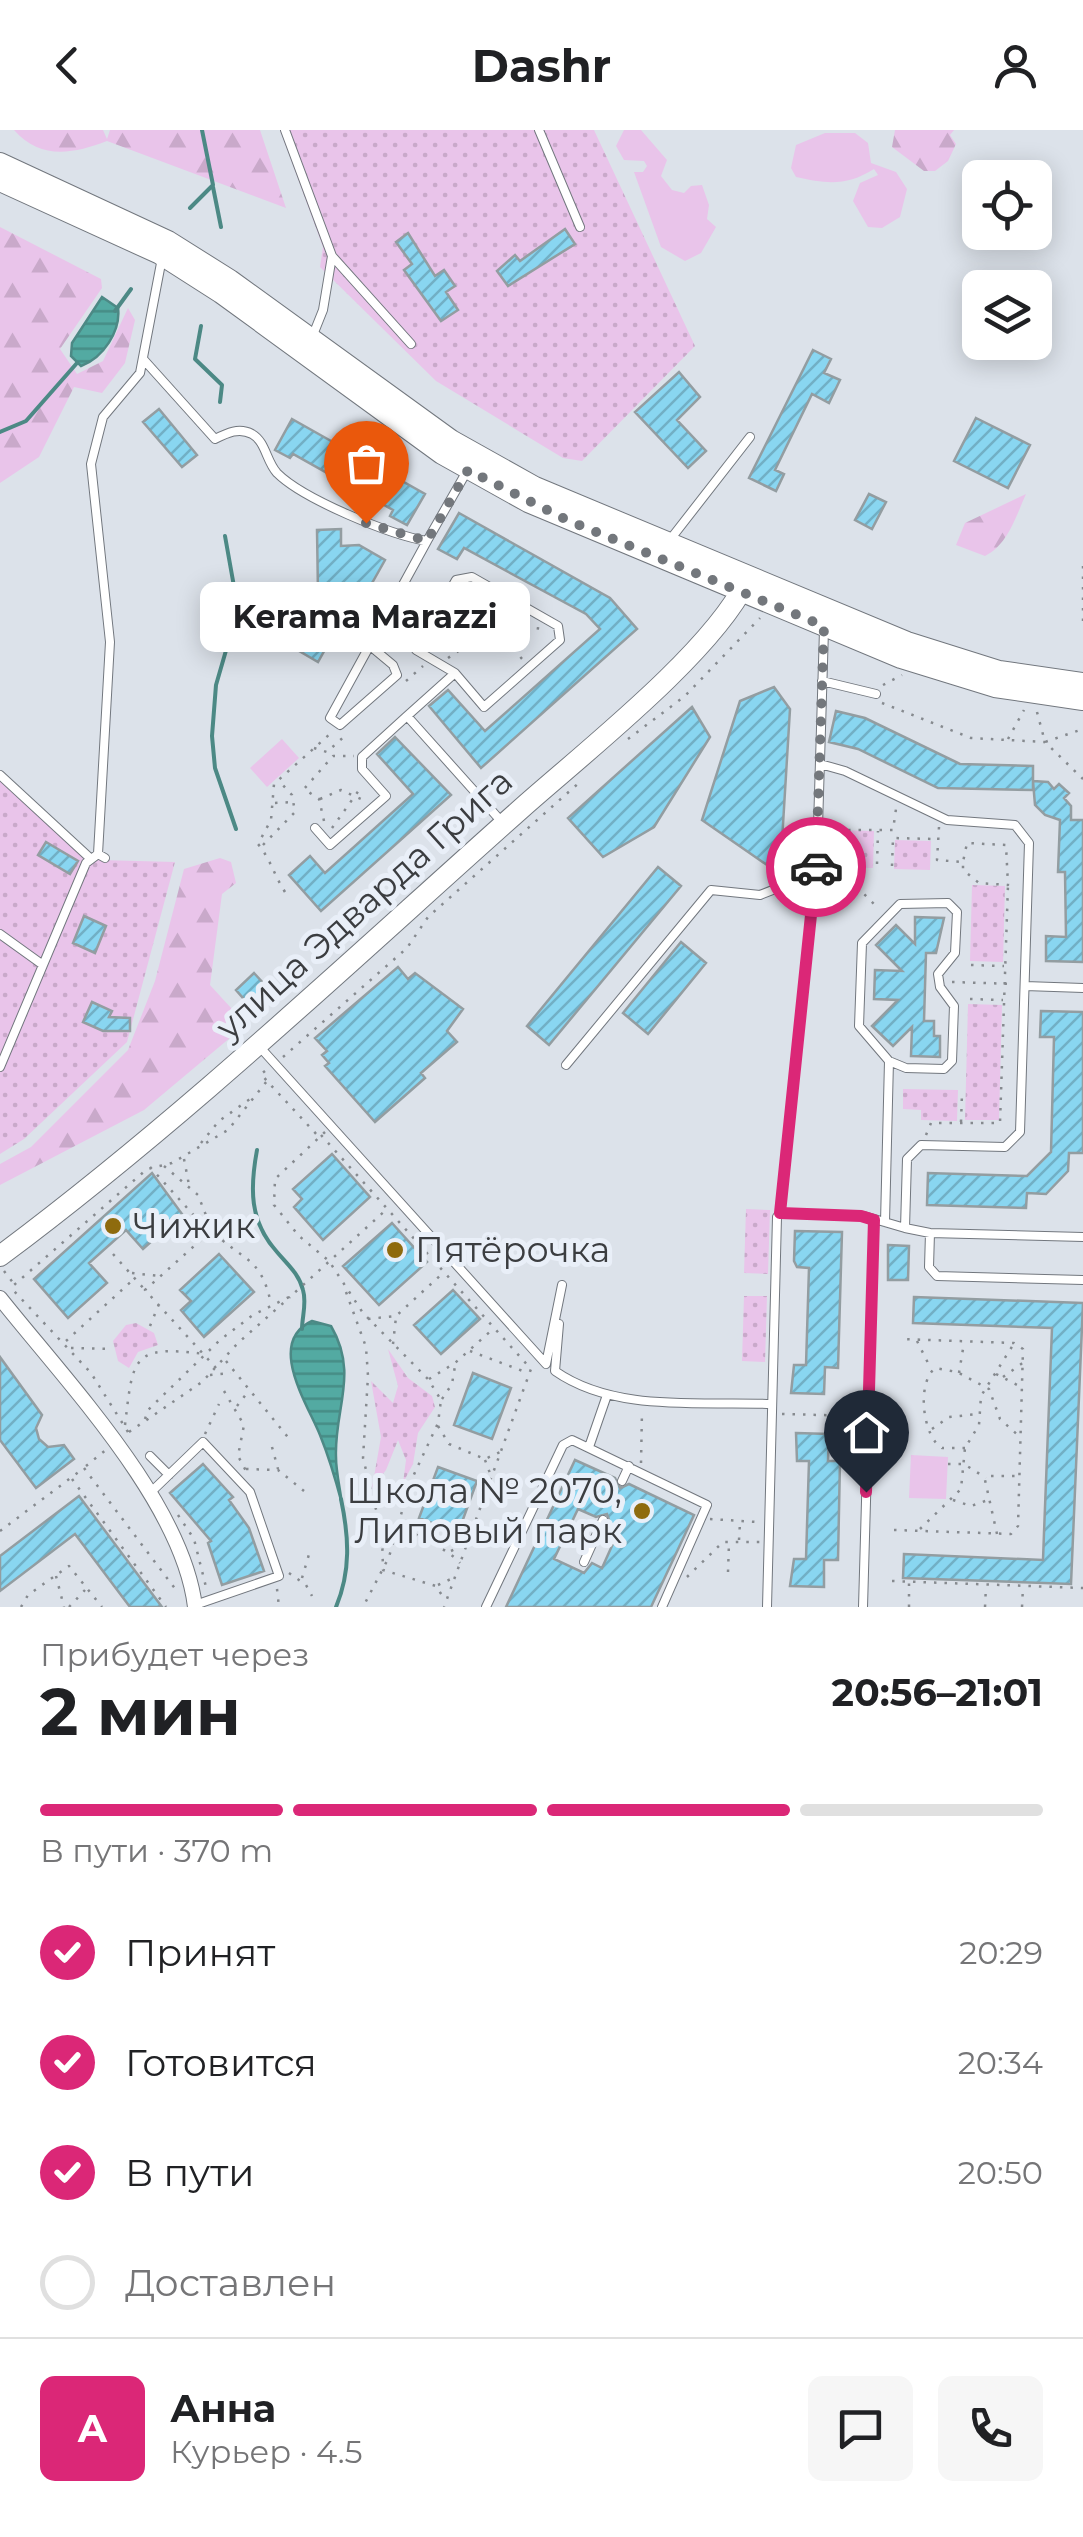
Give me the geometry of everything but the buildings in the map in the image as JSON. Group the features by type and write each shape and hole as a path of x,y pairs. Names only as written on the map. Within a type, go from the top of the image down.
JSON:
{"main road":[{"path":"0,163 168,240 490,464 667,545 824,626 956,676 1022,692 1083,700"},
{"path":"0,181 162,256 468,470 567,520 960,661 1022,676 1083,683"},
{"name":"улица Эдварда Грига","path":"2,1263 257,1044 504,824 681,662 745,585"}],"street":[{"path":"0,1298 149,1494 178,1539 190,1603"}],"lane":[{"path":"285,130 332,256 411,344"},
{"path":"539,130 580,227"},
{"path":"0,1067 43,965 98,857 110,642 91,464 103,418 140,374 162,256"},
{"path":"311,339 323,310 332,256"},
{"path":"144,360 215,439 232,430 246,431 262,442 278,474 366,523 427,541"},
{"path":"667,545 674,529 750,437"},
{"path":"370,645 393,665 397,675 340,725 330,718 370,645 427,541 468,470"},
{"path":"475,579 507,597 558,626 560,640 484,707 455,672 416,650 456,580 475,579"},
{"path":"767,1607 780,1213 819,876 824,626"},
{"path":"316,828 330,845 386,796 362,769 362,760 455,672"},
{"path":"822,681 876,694"},
{"path":"407,716 504,824"},
{"path":"820,764 850,772 942,818 1010,824 1026,835 1018,1138 1005,1147 926,1145 912,1149 907,1158 906,1228"},
{"path":"0,775 98,857"},
{"path":"566,1066 711,890 760,895 819,876"},
{"path":"907,902 948,904 957,912 955,954 938,974 940,987 954,1006 951,1064 944,1069 906,1068 890,1061 863,1034 859,1022 862,943 886,916 907,902"},
{"path":"0,934 43,965"},
{"path":"1025,985 1083,988"},
{"path":"257,1044 546,1364 562,1285 554,1371 607,1395 771,1409"},
{"path":"885,1222 890,1061"},
{"path":"780,1213 861,1216 930,1234 1083,1237"},
{"path":"863,1607 874,1220"},
{"path":"930,1234 929,1268 937,1276 1083,1280"},
{"path":"589,1448 607,1395"},
{"path":"486,1607 562,1445 572,1440 702,1500 707,1508 662,1607"},
{"path":"149,1494 204,1442 250,1492 278,1573 190,1603"},
{"path":"150,1456 168,1475"},
{"path":"622,1481 629,1466"},
{"path":"584,1562 603,1520"}],"path":[{"path":"1083,566 1083,625"},
{"path":"475,579 476,606 529,668"},
{"path":"494,625 507,597"},
{"path":"618,747 685,696 760,618"},
{"path":"494,625 559,632"},
{"path":"440,664 476,638 500,634"},
{"path":"903,675 876,694 882,703 966,737 1045,742 1083,729"},
{"path":"1008,740 1024,710"},
{"path":"1037,712 1045,742 1083,780"},
{"path":"284,892 274,876 274,864 258,844 271,820 278,780 340,725"},
{"path":"314,748 327,752"},
{"path":"324,820 319,799 304,789 333,756 346,753 362,760"},
{"path":"261,847 295,812 278,780"},
{"path":"325,839 371,780"},
{"path":"262,1074 408,948 428,917 581,780"},
{"path":"496,788 507,800"},
{"path":"319,799 341,790 372,808"},
{"path":"892,866 901,798"},
{"path":"272,803 293,802"},
{"path":"942,818 935,839 937,860 963,862"},
{"path":"886,916 852,883 819,876 830,862 834,829 894,830"},
{"path":"877,864 878,830"},
{"path":"893,838 935,839"},
{"path":"926,1145 930,1123 1000,1122 1008,884 1006,845 966,844 964,870 978,883 1008,884"},
{"path":"971,965 1006,966"},
{"path":"962,982 1025,985"},
{"path":"970,999 1004,1000"},
{"path":"254,1066 387,1208 530,1374"},
{"path":"14,1286 150,1167 184,1157 228,1130 267,1080"},
{"path":"961,1124 962,1094"},
{"path":"199,1146 219,1122 252,1098"},
{"path":"318,1137 283,1170 272,1192 285,1222 329,1260 345,1289 366,1347 363,1458 382,1532 383,1570"},
{"path":"184,1157 189,1187"},
{"path":"164,1166 205,1206 210,1231"},
{"path":"150,1167 210,1231 253,1260 266,1284 271,1305"},
{"path":"120,1438 210,1375 387,1208"},
{"path":"146,1290 210,1231"},
{"path":"114,1254 216,1368"},
{"path":"2,1263 13,1290 70,1348 128,1432"},
{"path":"368,1318 396,1316 444,1272"},
{"path":"130,1273 160,1276"},
{"path":"64,1342 135,1278"},
{"path":"345,1289 392,1347 428,1379 440,1400"},
{"path":"144,1418 204,1354 271,1305 291,1296"},
{"path":"150,1326 159,1304"},
{"path":"392,1347 396,1316"},
{"path":"428,1379 455,1364 494,1328"},
{"path":"894,1530 998,1534 1016,1530 1024,1388 1023,1349 1014,1343 902,1339"},
{"path":"916,1340 932,1370"},
{"path":"959,1372 964,1341"},
{"path":"918,1531 962,1487 965,1448 978,1429 986,1387 1014,1343"},
{"path":"70,1348 110,1348"},
{"path":"125,1426 131,1376 140,1356 150,1350 204,1354"},
{"path":"469,1351 530,1374"},
{"path":"225,1358 232,1373 279,1421 290,1440"},
{"path":"1002,1378 1024,1362"},
{"path":"363,1607 383,1570 414,1472 437,1425 440,1400 452,1384 455,1364"},
{"path":"932,1370 959,1372 986,1387 996,1401 1000,1419 1021,1438"},
{"path":"932,1370 921,1397 939,1447 965,1448"},
{"path":"210,1375 232,1373"},
{"path":"445,1604 530,1374"},
{"path":"995,1374 1024,1388"},
{"path":"224,1391 237,1407 244,1427 238,1456 250,1479"},
{"path":"237,1407 248,1392"},
{"path":"640,1472 642,1400"},
{"path":"204,1442 219,1404"},
{"path":"771,1409 868,1416"},
{"path":"932,1429 949,1417 980,1414"},
{"path":"437,1425 449,1444 484,1458 502,1451"},
{"path":"272,1447 278,1470 304,1492"},
{"path":"0,1531 104,1451"},
{"path":"484,1458 492,1478"},
{"path":"948,1464 964,1464 986,1478 1020,1476"},
{"path":"84,1468 190,1603"},
{"path":"244,1470 278,1470"},
{"path":"71,1478 166,1607"},
{"path":"986,1478 998,1534"},
{"path":"952,1499 971,1506 989,1499"},
{"path":"704,1518 759,1522"},
{"path":"398,1520 417,1539 450,1552 460,1564"},
{"path":"739,1542 740,1522"},
{"path":"682,1582 718,1545 729,1541 767,1542"},
{"path":"728,1572 729,1541"},
{"path":"450,1552 468,1543"},
{"path":"300,1580 310,1551"},
{"path":"21,1607 70,1567 102,1607"},
{"path":"383,1570 436,1586 455,1577"},
{"path":"279,1607 278,1573 300,1580 312,1596"},
{"path":"56,1575 64,1607"},
{"path":"892,1581 1083,1588"},
{"path":"908,1607 910,1582"},
{"path":"985,1607 986,1584"},
{"path":"436,1586 445,1604"},
{"path":"1022,1607 1023,1586"},
{"path":"70,1607 88,1588"},
{"path":"24,1601 33,1607"}],"green space":[{"path":"14,130 103,130 107,139 110,130 260,130 286,208 107,141 57,152 35,146"},
{"path":"280,130 594,130 695,346 582,461 563,458 436,381 320,267 323,247"},
{"path":"624,130 641,130 667,160 661,176 672,190 684,193 691,186 702,185 709,205 707,219 716,227 701,253 685,261 661,247 634,172 643,172 647,166 644,161 624,160 616,146"},
{"path":"895,130 954,130 950,135 956,144 948,161 935,171 924,171 892,147"},
{"path":"825,133 855,133 868,143 871,163 896,172 907,189 900,217 882,228 868,227 853,201 860,183 878,175 874,169 836,182 796,177 791,168 796,145"},
{"path":"0,227 101,279 102,288 60,349 77,374 103,361 128,308 135,320 125,363 102,393 74,387 39,457 0,483"},
{"path":"1026,494 1010,529 993,551 985,556 956,545 965,523"},
{"path":"447,607 482,624 478,634 446,651 432,635"},
{"path":"282,739 299,758 267,787 250,768"},
{"path":"0,778 100,860 175,862 127,1042 24,1139 0,1154"},
{"path":"836,830 874,831 873,868 835,867"},
{"path":"895,840 931,841 930,870 894,869"},
{"path":"220,858 231,862 236,883 222,894 210,985 232,1009 231,1037 144,1110 0,1185 0,1164 31,1147 128,1050 155,981 184,869"},
{"path":"972,885 1005,886 1003,962 970,961"},
{"path":"968,1004 1002,1005 999,1120 965,1120"},
{"path":"903,1089 958,1090 957,1121 921,1120 921,1110 903,1109"},
{"path":"746,1209 770,1210 768,1274 744,1273"},
{"path":"744,1296 767,1296 765,1362 742,1361"},
{"path":"136,1323 154,1333 158,1345 138,1352 129,1368 118,1361 113,1341 126,1325"},
{"path":"388,1349 408,1378 432,1396 435,1407 418,1433 413,1464 403,1483 406,1460 398,1440 386,1470 372,1488 381,1437 371,1381 393,1403 398,1386"},
{"path":"911,1455 948,1457 946,1499 909,1498"}],"shaded area":[{"path":"102,297 118,308 117,326 103,350 81,366 71,356 72,343"},
{"path":"312,1321 331,1326 343,1360 336,1440 342,1504 291,1358 292,1343"}],"waterway":[{"path":"190,208 213,185 202,130"},
{"path":"213,187 221,227"},
{"path":"115,311 131,289"},
{"path":"201,326 195,359 222,385 220,402"},
{"path":"0,432 26,421 77,363"},
{"path":"225,536 238,609 216,685 212,736 215,768 236,829"},
{"path":"257,1150 253,1178 257,1216 268,1240 301,1284 305,1300 302,1329"},
{"path":"336,1607 347,1554 341,1499"}],"way so far":[{"path":"366,523 427,541 468,470 567,520 824,626 816,867"}],"place":[{"name":"Kerama Marazzi","path":"366,523"},
{"name":"Чижик","path":"113,1226"},
{"name":"Пятёрочка","path":"395,1250"},
{"name":"Школа № 2070, Липовый парк","path":"642,1511"}],"route":[{"path":"816,867 780,1213 866,1216 874,1220 866,1492"}]}
